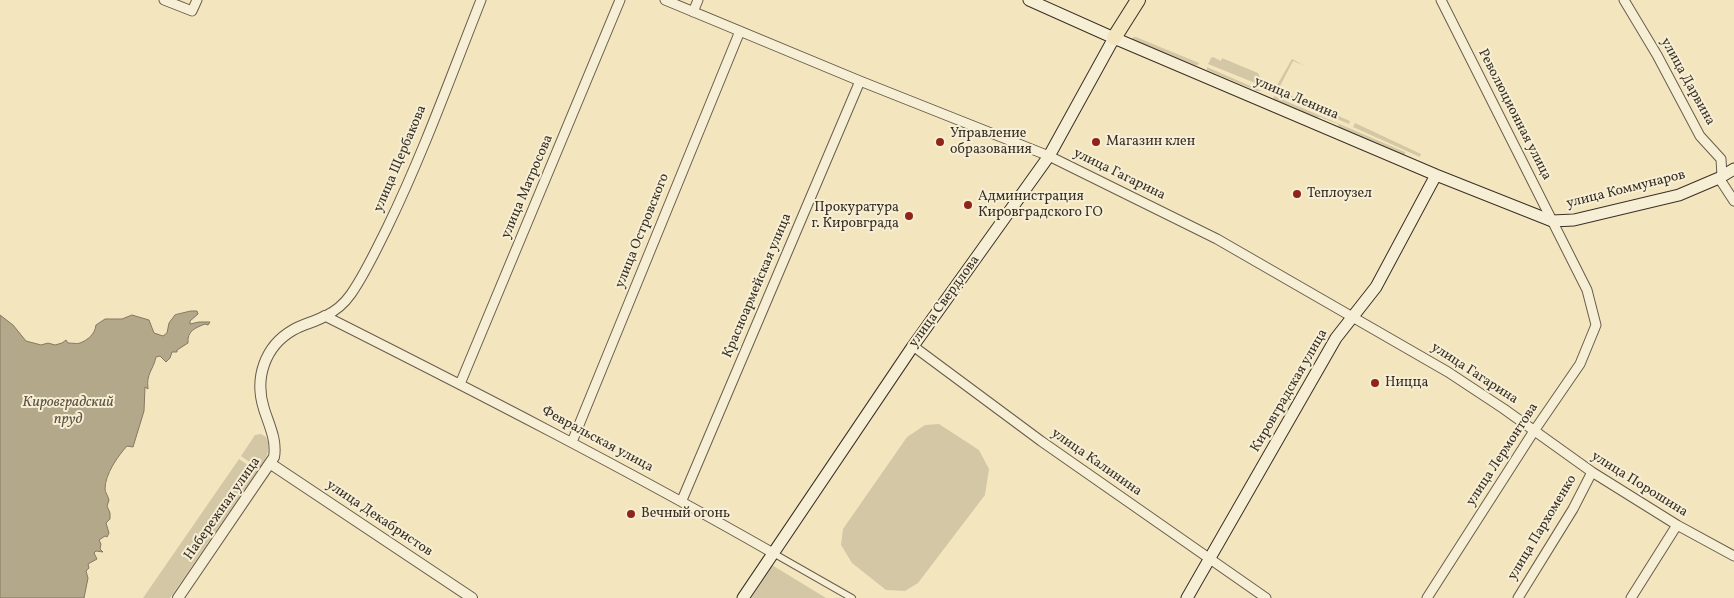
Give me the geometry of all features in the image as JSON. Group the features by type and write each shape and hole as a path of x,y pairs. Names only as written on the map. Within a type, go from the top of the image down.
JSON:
{"main road":[{"name":"улица Ленина","path":"1029,0 1436,175 1552,222"},
{"name":"улица Свердлова","path":"743,598 913,346 1049,156 1114,38 1138,0"},
{"name":"улица Коммунаров","path":"1552,222 1574,220 1679,195 1734,169"},
{"name":"Кировградская улица","path":"1187,598 1336,338 1376,287 1436,175"}],"street":[{"path":"164,0 192,11 197,0"},
{"name":"улица Щербакова","path":"325,316 335,311 351,294 385,231 409,181 482,0"},
{"name":"улица Матросова","path":"460,384 620,0"},
{"name":"улица Гагарина","path":"664,0 1049,156 1217,239 1448,372 1534,430"},
{"path":"693,12 698,0"},
{"name":"Революционная улица","path":"1441,0 1587,290 1596,325"},
{"name":"улица Дарвина","path":"1624,0 1657,55 1700,136 1720,159 1720,177 1734,201"},
{"name":"улица Островского","path":"572,442 740,31"},
{"name":"Красноармейская улица","path":"682,500 860,81"},
{"name":"Февральская улица","path":"325,316 682,500 852,598"},
{"name":"Набережная улица","path":"178,598 274,457 275,442 261,400 259,384 263,366 272,348 295,329 325,316"},
{"name":"улица Лермонтова","path":"1427,598 1534,430 1580,364 1596,325"},
{"name":"улица Калинина","path":"913,346 1041,441 1266,598"},
{"name":"улица Порошина","path":"1534,430 1592,472 1676,525 1734,556"},
{"name":"улица Декабристов","path":"271,464 472,598"},
{"name":"улица Пархоменко","path":"1518,598 1573,509 1592,472"},
{"path":"1630,598 1676,525"}],"shaded area":[{"path":"1134,37 1199,63 1195,65 1131,39"},
{"path":"1213,57 1221,61 1222,58 1258,73 1265,87 1208,64"},
{"path":"1292,59 1305,66 1293,61 1278,90 1350,121 1349,124 1274,92"},
{"path":"1207,67 1262,91 1257,91 1207,70"},
{"path":"1274,96 1405,152 1405,154 1403,155 1339,128 1338,124 1320,117 1316,118 1276,101 1273,99"},
{"path":"1355,123 1421,154 1420,157 1353,127"},
{"path":"939,424 979,450 989,469 985,495 918,583 905,591 886,590 852,563 841,545 843,529 907,437 925,425"},
{"path":"261,434 266,437 268,450 259,469 241,456 255,435"},
{"path":"239,459 257,471 170,598 143,598"},
{"path":"772,565 826,598 751,598"}],"water":[{"name":"Кировградский пруд","path":"197,311 198,314 190,321 190,324 210,322 208,325 205,324 192,330 188,343 177,350 177,352 172,352 166,362 160,356 156,357 149,376 148,389 145,387 144,411 133,447 127,446 123,450 107,477 105,489 109,500 107,506 110,519 106,523 109,533 107,537 105,536 99,540 101,544 100,549 103,552 96,551 94,553 97,559 88,564 89,568 86,571 88,578 84,598 0,598 0,315 13,325 26,341 41,345 48,343 55,345 66,340 68,343 80,343 91,336 96,325 105,319 122,319 132,315 149,320 154,333 163,336 167,333 169,323 175,315"}],"place":[{"name":"Управление образования","path":"940,142"},
{"name":"Магазин клен","path":"1096,142"},
{"name":"Теплоузел","path":"1297,194"},
{"name":"Администрация Кировградского ГО","path":"968,205"},
{"name":"Прокуратура г. Кировграда","path":"909,216"},
{"name":"Ницца","path":"1375,383"},
{"name":"Вечный огонь","path":"631,514"}]}
